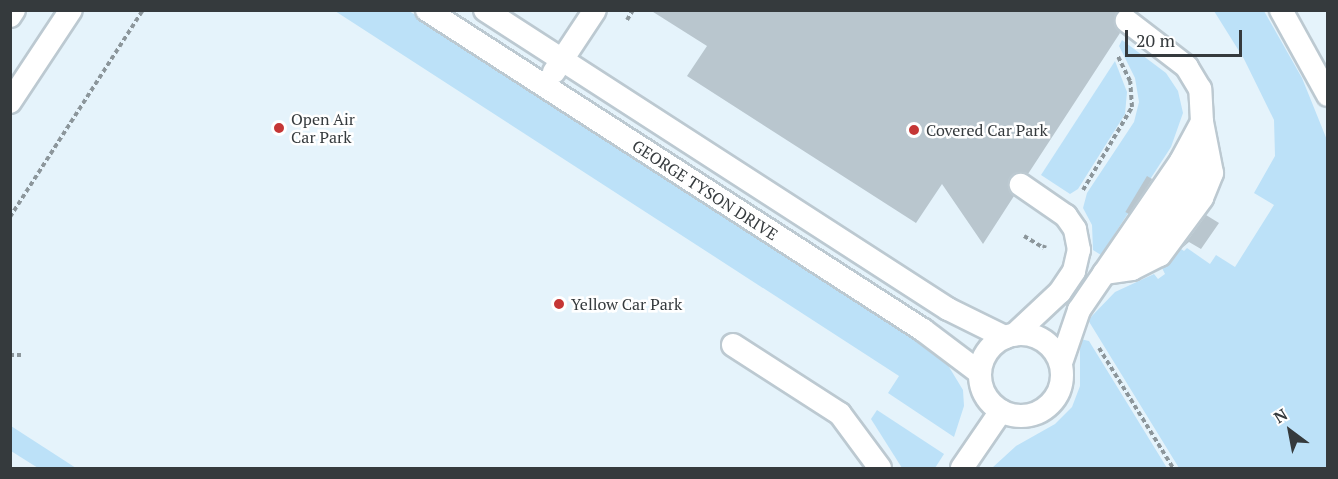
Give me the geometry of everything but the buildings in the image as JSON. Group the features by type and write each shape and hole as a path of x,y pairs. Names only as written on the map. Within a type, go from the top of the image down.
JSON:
{"lane":[{"path":"10,16 14,10"},
{"path":"10,102 71,10"},
{"name":"GEORGE TYSON DRIVE","path":"427,10 916,326 980,373"},
{"name":"GEORGE TYSON DRIVE","path":"485,10 948,309 1010,336"},
{"path":"544,86 595,10"},
{"path":"1281,10 1328,95"},
{"path":"1104,273 1137,267 1166,251 1202,198 1212,173 1202,122 1200,89 1187,67 1127,21"},
{"path":"1021,185 1066,216 1075,229 1079,250 1074,271 1060,292 1010,336 990,348 980,373 985,395 1000,411 1027,416 1052,403 1061,384 1061,363 1076,316 1181,161 1202,122"},
{"path":"1010,336 1037,337 1056,353 1061,363"},
{"path":"733,345 795,384 853,427 880,468"},
{"path":"962,468 1000,411"}],"path":[{"path":"10,217 143,10"},
{"path":"1076,201 1131,112 1132,92 1117,52"},
{"path":"1098,345 1173,468"},
{"path":"10,356 21,355"}],"shaded area":[{"path":"335,11 409,11 919,339 946,362 963,390 964,406 954,437 888,393 899,376"},
{"path":"1214,11 1264,11 1302,78 1327,140 1327,468 1179,468 1088,320 1115,292 1154,274 1158,279 1165,274 1162,268 1181,249 1184,251 1187,248 1210,264 1216,255 1235,267 1274,205 1254,193 1275,156 1274,120 1244,59"},
{"path":"1122,40 1166,73 1178,91 1183,113 1171,147 1101,255 1093,250 1092,225 1083,208 1087,193 1134,122 1139,102 1135,78 1119,46"},
{"path":"1115,61 1127,92 1125,114 1078,189 1070,194 1041,175"},
{"path":"1080,339 1089,341 1167,468 992,468 1016,446 1055,424 1072,407 1080,386"},
{"path":"877,410 944,454 935,468 902,468 871,419"},
{"path":"10,426 76,468 38,468 11,451"}],"place":[{"name":"Open Air Car Park","path":"279,128"},
{"name":"Covered Car Park","path":"914,130"},
{"name":"Yellow Car Park","path":"559,304"}]}
